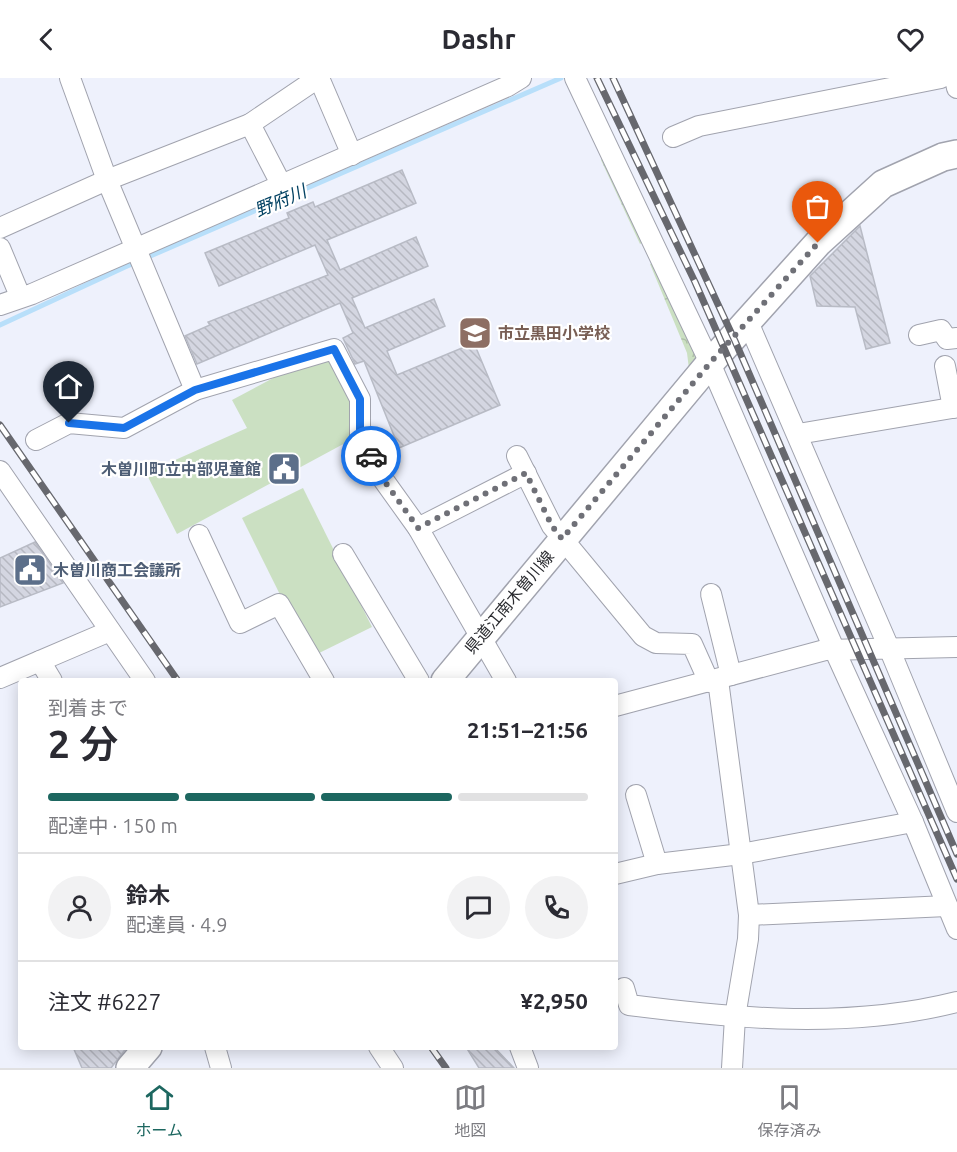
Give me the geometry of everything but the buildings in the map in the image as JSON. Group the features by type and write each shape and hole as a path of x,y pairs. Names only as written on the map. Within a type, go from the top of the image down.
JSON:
{"main road":[{"name":"県道江南木曽川線","path":"447,678 710,363 818,243 859,203 883,184 943,157 957,154"}],"street":[{"path":"70,78 107,180 195,390"},
{"path":"0,228 107,180 250,124 319,78 352,155"},
{"path":"0,304 140,257 281,184 352,155 508,86 521,78"},
{"path":"673,137 699,126 941,78"},
{"path":"955,78 957,88"},
{"path":"576,79 710,363 835,651 913,822 957,929"},
{"path":"250,124 281,184"},
{"path":"0,248 20,296"},
{"path":"748,322 890,648 957,812"},
{"path":"919,335 941,330 947,339 957,338"},
{"path":"36,440 69,423 124,428 195,390 334,349 360,399 360,435 380,475 418,528 504,678"},
{"path":"798,434 955,408 945,366"},
{"path":"418,528 522,465 552,526 643,636 656,643 692,644 719,679"},
{"path":"0,471 143,678"},
{"path":"199,535 240,623 279,604 322,678"},
{"path":"343,554 417,678"},
{"path":"711,594 719,679 749,915 748,939 735,1017 732,1068"},
{"path":"0,678 110,631"},
{"path":"618,705 825,650 957,647"},
{"path":"40,661 50,678"},
{"path":"636,795 657,864"},
{"path":"618,873 657,864 741,854 913,822"},
{"path":"749,915 947,906"},
{"path":"624,988 629,1005 735,1017 794,1020 921,1011 957,1002"},
{"path":"216,1050 221,1068"},
{"path":"381,1050 393,1068"},
{"path":"521,1050 528,1068"}],"green space":[{"path":"608,147 650,238 640,244 601,160"},
{"path":"661,261 710,363 691,385 687,353 650,264"},
{"path":"322,352 360,399 360,435 177,534 146,473 247,428 232,400"},
{"path":"303,488 372,627 311,657 242,518"}],"waterway":[{"name":"野府川","path":"0,325 125,267 561,78"}],"railway":[{"path":"597,78 695,282 957,879"},
{"path":"613,78 735,341 957,854"},
{"path":"0,425 176,678"},
{"path":"433,1050 446,1068"}],"way so far":[{"path":"371,456 380,475 418,528 526,473 552,526 562,539 710,363 818,243"}],"place":[{"name":"市立黒田小学校","path":"475,333"},
{"name":"木曽川町立中部児童館","path":"284,469"},
{"name":"木曽川商工会議所","path":"30,570"}],"route":[{"path":"69,423 124,428 195,390 334,349 360,399 360,435 371,456"}]}
